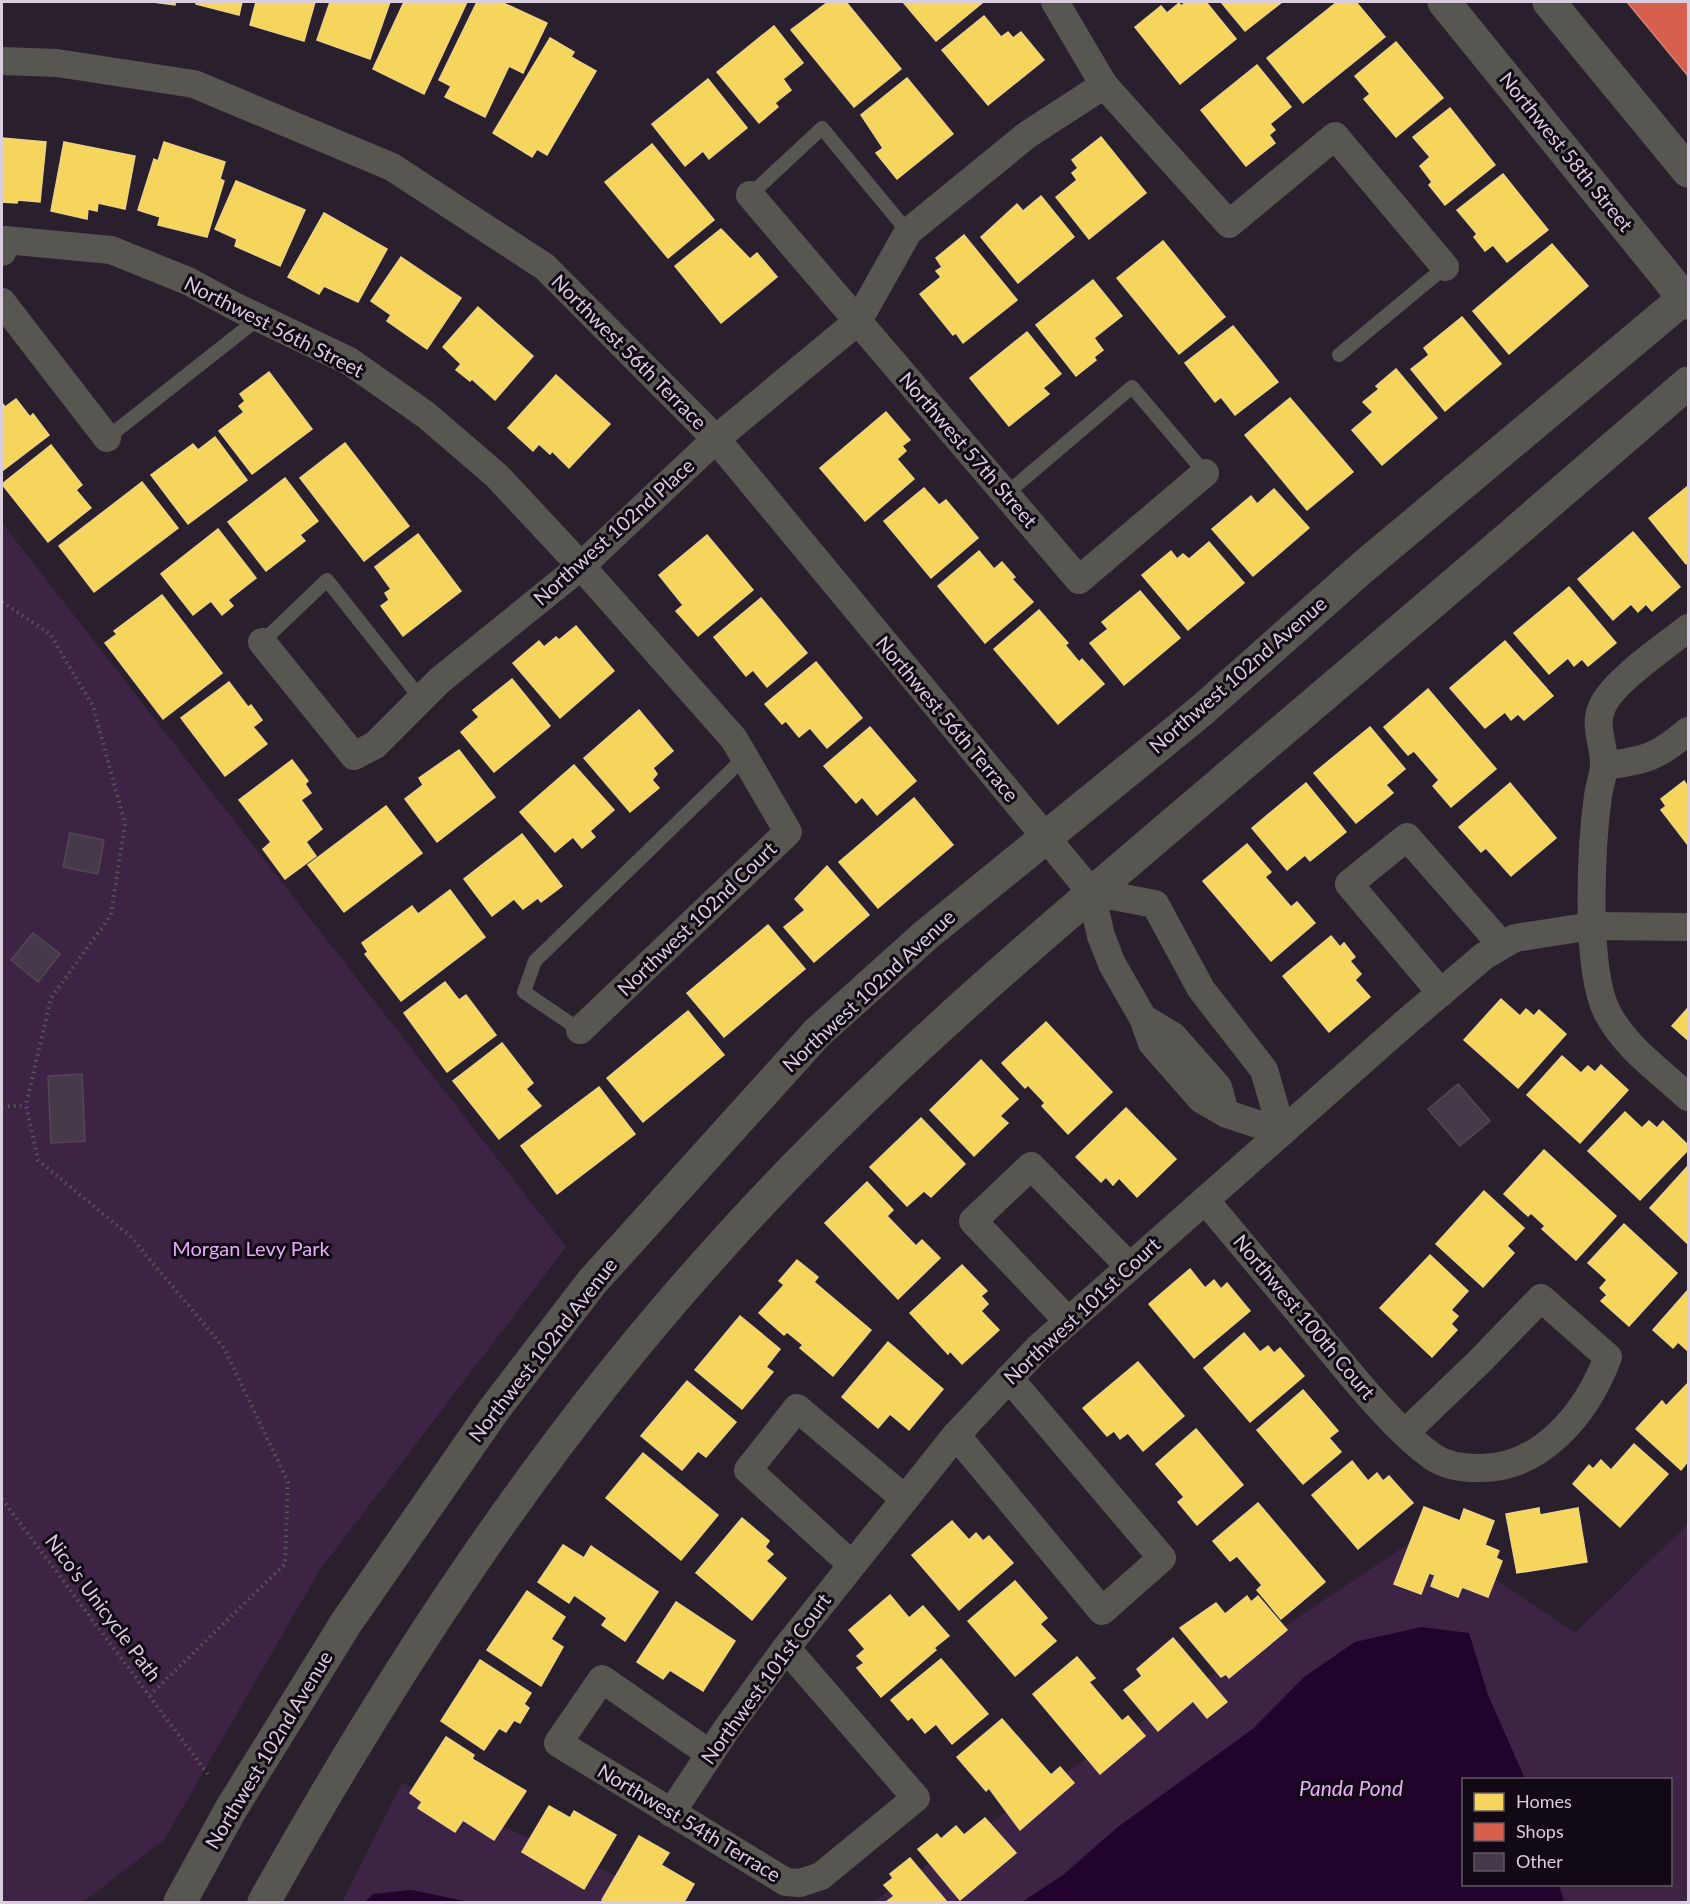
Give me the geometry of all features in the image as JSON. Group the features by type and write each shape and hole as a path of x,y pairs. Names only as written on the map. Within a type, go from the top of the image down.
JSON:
{"street":[{"path":"1055,2 1104,85 1229,224 1335,136 1445,267"},
{"name":"Northwest 58th Street","path":"1444,2 1687,298"},
{"path":"1550,2 1689,171"},
{"name":"Northwest 56th Terrace","path":"2,61 57,63 194,84 392,167 544,267 716,439 1091,892 1101,936 1112,964 1143,1018 1173,1036 1218,1087 1227,1114 1282,1132"},
{"name":"Northwest 102nd Place","path":"262,642 354,756 375,746 440,680 581,567 716,439 858,321 908,232 1027,135 1104,85"},
{"name":"Northwest 57th Street","path":"750,195 1079,580 1205,473"},
{"name":"Northwest 56th Street","path":"2,252 5,240 111,250 188,281 349,361 426,415 497,476 581,567 740,748"},
{"name":"Northwest 102nd Avenue","path":"180,1902 231,1809 346,1623 494,1411 592,1282 817,1033 926,935 1201,711 1363,567 1687,298"},
{"path":"2,302 107,438"},
{"path":"264,1902 393,1683 467,1570 537,1472 625,1358 714,1253 851,1109 949,1017 1091,892 1412,622 1689,383"},
{"path":"1689,628 1612,690 1601,708 1598,724 1604,766 1595,825 1592,926 1600,995 1608,1013 1638,1052 1689,1097"},
{"path":"1604,766 1645,760 1660,753 1689,731"},
{"name":"Northwest 102nd Court","path":"580,1030 788,832 740,748"},
{"path":"1441,993 1349,884 1407,837 1501,944"},
{"path":"1091,892 1155,904 1201,989 1264,1070 1282,1132"},
{"name":"Northwest 101st Court","path":"671,1813 786,1648 851,1564 956,1435 1009,1378 1129,1266 1441,993 1501,944 1532,933 1592,926 1689,927"},
{"path":"1068,1321 973,1221 1032,1166 1129,1266"},
{"name":"Northwest 100th Court","path":"1205,1200 1358,1383 1406,1432 1434,1458 1461,1468 1491,1468 1515,1462 1537,1451 1575,1417 1596,1388 1608,1357 1541,1298 1406,1432"},
{"path":"956,1435 1102,1611 1162,1558 1009,1378"},
{"path":"851,1564 748,1470 796,1408 904,1499"},
{"name":"Northwest 54th Terrace","path":"710,1754 602,1679 558,1743 786,1882 801,1883 821,1876 916,1798 786,1648"}],"lane":[{"path":"750,195 822,128 908,232"},
{"path":"1338,355 1445,267"},
{"path":"107,438 259,318"},
{"path":"1006,494 1132,387 1205,473"},
{"path":"262,642 327,580 421,699"},
{"path":"580,1030 524,992 535,961 740,748"}],"path":[{"name":"Nico's Unicycle Path","path":"2,602 50,634 93,706 125,824 111,915 51,998 26,1105 38,1160 130,1237 224,1348 288,1482 285,1563 150,1695 2,1499"},
{"path":"2,1107 26,1105"},
{"path":"150,1695 210,1778"}],"green space":[{"name":"Morgan Levy Park","path":"2,523 566,1247 319,1571 164,1840 83,1902 2,1902"},
{"path":"1688,1524 1688,1902 1564,1902 1559,1886 1672,1886 1672,1778 1525,1778 1488,1695 1469,1634 1304,1677 1254,1728 1118,1827 1063,1875 1022,1902 872,1902 1426,1532 1575,1633"},
{"path":"402,1783 676,1902 469,1902 411,1890 373,1894 365,1902 342,1902"}],"water":[{"name":"Panda Pond","path":"1421,1627 1469,1633 1488,1695 1525,1778 1462,1778 1462,1886 1559,1886 1564,1902 1022,1902 1063,1875 1118,1827 1254,1728 1304,1677 1355,1642"},
{"path":"411,1890 469,1902 365,1902 373,1894"}],"building: Homes":[{"path":"153,2 175,2 175,5"},
{"path":"197,2 242,2 239,15 196,4"},
{"path":"256,2 315,2 304,41 250,25"},
{"path":"330,2 390,2 370,59 317,40"},
{"path":"404,2 467,2 424,94 373,69"},
{"path":"477,2 501,2 547,23 523,73 509,66 485,117 445,97 451,86 439,80"},
{"path":"828,2 846,2 901,69 854,107 791,30"},
{"path":"903,2 981,2 982,3 936,41"},
{"path":"1186,2 1206,2 1236,39 1180,84 1135,27 1161,6 1167,13 1179,3 1181,6"},
{"path":"1221,2 1282,2 1245,31"},
{"path":"1337,2 1356,2 1385,37 1303,103 1267,58"},
{"path":"984,16 1001,37 1008,32 1013,38 1021,32 1044,60 988,105 942,50"},
{"path":"774,26 803,63 783,79 791,90 775,103 778,107 759,123 717,72"},
{"path":"550,38 574,52 571,57 596,71 547,155 537,149 532,157 493,133"},
{"path":"1396,42 1443,98 1396,137 1364,99 1370,94 1355,76"},
{"path":"1257,65 1291,107 1270,124 1275,130 1269,135 1275,143 1246,166 1201,110"},
{"path":"907,78 953,134 897,179 876,153 883,148 861,115"},
{"path":"708,79 747,128 709,159 703,151 685,166 652,124"},
{"path":"1450,108 1495,165 1445,205 1429,185 1432,182 1420,166 1430,157 1413,137"},
{"path":"1101,137 1146,193 1089,239 1056,197 1077,180 1072,173 1078,168 1072,160"},
{"path":"2,138 46,142 40,202 18,200 17,203 2,202"},
{"path":"64,142 135,156 125,209 98,203 97,211 88,209 87,219 51,211"},
{"path":"164,142 225,162 220,179 224,181 207,237 158,225 160,217 138,210 154,159 158,161"},
{"path":"652,144 714,220 668,258 605,182"},
{"path":"1503,174 1548,230 1507,262 1493,245 1485,251 1474,237 1477,234 1457,210"},
{"path":"236,181 305,210 280,266 235,246 237,239 215,229"},
{"path":"1041,196 1074,237 1018,283 981,237 1017,204 1023,211"},
{"path":"324,213 387,249 358,302 324,286 319,294 288,277"},
{"path":"721,229 750,259 757,253 777,277 721,323 675,266"},
{"path":"964,235 1017,300 963,343 956,333 953,335 920,294 941,277 936,271 942,267 936,258"},
{"path":"1163,241 1225,317 1179,354 1117,278"},
{"path":"1552,244 1588,286 1509,354 1473,311"},
{"path":"401,257 461,298 427,349 387,321 391,315 371,301"},
{"path":"1093,280 1122,316 1094,338 1103,350 1094,357 1096,360 1076,376 1036,325"},
{"path":"478,307 533,356 495,400 472,379 470,381 456,370 461,364 443,347"},
{"path":"1462,317 1501,364 1445,411 1411,369 1429,355 1424,348"},
{"path":"1233,326 1278,382 1235,415 1221,397 1215,402 1185,363"},
{"path":"1027,332 1061,374 1043,388 1049,394 1009,426 970,378"},
{"path":"1396,369 1437,418 1382,465 1352,430 1373,412 1363,402 1379,389 1376,386"},
{"path":"269,372 312,429 252,474 219,431 244,412 239,406 245,401 240,394"},
{"path":"556,375 610,424 569,468 552,451 550,454 539,444 533,451 508,428"},
{"path":"1290,398 1353,472 1307,510 1245,435"},
{"path":"16,399 30,417 33,414 49,435 2,471 2,403 5,407"},
{"path":"886,412 910,440 902,446 906,451 897,459 914,479 865,521 820,468"},
{"path":"215,437 247,480 188,524 151,475 193,444 198,450"},
{"path":"345,443 409,526 364,561 300,478"},
{"path":"51,445 82,485 76,490 91,508 48,542 2,484"},
{"path":"285,478 318,521 300,535 305,541 266,571 228,522"},
{"path":"142,482 178,528 94,592 59,546"},
{"path":"1688,486 1688,562 1686,564 1649,518"},
{"path":"924,488 939,505 946,500 978,538 931,578 884,521"},
{"path":"1274,489 1309,528 1253,576 1212,529 1251,496 1257,504"},
{"path":"218,529 256,578 228,600 233,606 222,615 211,601 193,615 161,574"},
{"path":"1633,532 1680,587 1652,611 1646,604 1638,612 1631,604 1613,620 1578,579"},
{"path":"418,534 461,591 403,636 381,606 389,600 385,593 391,589 375,567"},
{"path":"707,535 753,590 698,636 676,611 683,605 659,575"},
{"path":"1209,542 1244,583 1188,630 1142,575 1171,551 1177,559 1183,554 1189,559"},
{"path":"979,551 994,569 1002,562 1015,577 1012,579 1033,602 985,643 938,586"},
{"path":"1569,587 1616,643 1588,666 1582,659 1574,666 1568,658 1549,674 1514,633"},
{"path":"1140,591 1180,638 1124,685 1090,643 1108,629 1102,622"},
{"path":"162,595 222,673 163,719 105,643 117,634 114,631"},
{"path":"761,598 807,653 767,687 753,670 746,676 714,637"},
{"path":"1039,610 1068,643 1065,645 1079,662 1082,659 1104,684 1058,724 994,649"},
{"path":"576,626 614,671 560,718 513,663 539,641 544,647 556,637 559,640"},
{"path":"1505,641 1553,696 1524,720 1518,714 1511,720 1505,712 1485,728 1450,688"},
{"path":"816,662 862,718 827,748 810,728 799,737 786,721 782,724 765,704"},
{"path":"512,679 550,726 494,772 461,732 479,717 473,710"},
{"path":"229,682 248,707 251,705 262,720 253,727 267,744 225,776 181,718"},
{"path":"1428,689 1496,769 1451,807 1433,786 1439,780 1414,751 1408,755 1384,727"},
{"path":"639,710 673,751 653,768 657,774 652,780 659,788 630,812 584,758"},
{"path":"870,727 916,781 877,815 862,797 856,803 824,766"},
{"path":"1370,727 1405,769 1386,785 1393,793 1356,823 1314,773"},
{"path":"459,750 495,797 437,842 405,799 423,785 419,778"},
{"path":"292,760 308,781 305,784 311,793 301,800 322,829 306,842 316,856 285,879 263,849 271,842 239,800"},
{"path":"574,765 614,810 590,831 595,837 582,848 573,837 555,852 520,812"},
{"path":"1684,781 1688,787 1688,845 1661,810 1666,806 1661,799"},
{"path":"1306,783 1346,832 1310,861 1305,855 1287,870 1252,828"},
{"path":"1510,783 1556,838 1511,876 1486,848 1481,852 1459,827"},
{"path":"914,798 953,845 878,908 839,862"},
{"path":"386,806 422,853 344,912 308,865"},
{"path":"522,834 562,886 541,902 538,898 523,909 514,899 492,916 464,879"},
{"path":"1247,844 1271,872 1265,877 1291,907 1297,902 1315,923 1271,961 1203,881"},
{"path":"827,866 869,915 814,962 784,927 805,910 795,899"},
{"path":"450,890 485,937 401,1001 365,954 368,952 362,943 412,906 418,914"},
{"path":"768,925 805,969 724,1037 687,993"},
{"path":"1331,936 1340,947 1344,943 1355,957 1350,961 1361,974 1355,980 1370,997 1329,1032 1283,976"},
{"path":"445,982 459,1000 466,995 496,1035 447,1072 404,1013"},
{"path":"1501,999 1520,1016 1526,1009 1534,1016 1539,1010 1566,1034 1518,1088 1464,1040"},
{"path":"1688,1008 1688,1040 1672,1026"},
{"path":"688,1011 724,1055 643,1122 607,1078"},
{"path":"1046,1022 1112,1092 1068,1134 1042,1106 1045,1103 1028,1085 1025,1088 1002,1063"},
{"path":"502,1043 533,1083 526,1089 541,1106 499,1139 453,1081"},
{"path":"1562,1056 1581,1073 1588,1066 1595,1072 1601,1065 1628,1090 1580,1143 1527,1095"},
{"path":"981,1060 1018,1099 1000,1116 1008,1123 974,1156 930,1110"},
{"path":"599,1087 635,1134 557,1194 521,1146"},
{"path":"1126,1108 1176,1159 1137,1197 1119,1178 1113,1185 1106,1177 1101,1182 1076,1157"},
{"path":"1625,1112 1642,1128 1649,1121 1657,1128 1663,1121 1688,1145 1688,1150 1640,1200 1588,1151"},
{"path":"921,1118 965,1164 931,1197 924,1191 907,1206 870,1167"},
{"path":"1544,1150 1616,1216 1576,1260 1542,1229 1545,1226 1531,1213 1528,1216 1504,1194"},
{"path":"1688,1166 1688,1244 1650,1208"},
{"path":"867,1182 893,1210 887,1216 916,1246 922,1240 940,1258 898,1299 825,1223"},
{"path":"1484,1191 1524,1228 1507,1246 1514,1253 1483,1287 1436,1244"},
{"path":"1624,1224 1677,1273 1629,1326 1601,1301 1607,1295 1600,1288 1607,1280 1588,1263"},
{"path":"1430,1255 1468,1291 1451,1310 1458,1316 1451,1324 1457,1330 1432,1357 1380,1308"},
{"path":"797,1260 818,1277 814,1282 871,1330 833,1376 800,1348 803,1345 787,1332 784,1335 759,1313 784,1285 779,1281"},
{"path":"962,1265 987,1291 981,1296 988,1304 981,1311 999,1330 962,1364 950,1351 948,1354 910,1313"},
{"path":"1190,1269 1205,1288 1214,1280 1221,1289 1227,1283 1250,1311 1194,1358 1149,1304"},
{"path":"1688,1290 1688,1351 1678,1342 1673,1348 1653,1330"},
{"path":"740,1316 780,1349 766,1367 773,1372 742,1409 695,1370"},
{"path":"1244,1333 1260,1352 1268,1346 1274,1353 1280,1348 1304,1376 1250,1422 1204,1368"},
{"path":"888,1342 943,1389 909,1430 890,1414 878,1428 842,1397"},
{"path":"1138,1362 1184,1416 1143,1451 1128,1433 1120,1439 1114,1431 1107,1436 1083,1408"},
{"path":"687,1381 736,1422 706,1457 698,1451 682,1470 641,1436"},
{"path":"1688,1383 1688,1461 1681,1470 1636,1429 1662,1401 1666,1406"},
{"path":"1303,1390 1338,1431 1329,1438 1341,1452 1303,1484 1257,1430"},
{"path":"1196,1429 1243,1485 1197,1525 1178,1502 1184,1497 1156,1464"},
{"path":"1634,1444 1668,1474 1620,1527 1573,1484 1589,1465 1593,1469 1601,1460 1611,1470"},
{"path":"643,1453 718,1515 681,1560 606,1498"},
{"path":"1352,1461 1368,1481 1377,1473 1383,1481 1389,1476 1413,1503 1358,1549 1312,1495"},
{"path":"1258,1503 1325,1582 1281,1619 1257,1590 1262,1585 1237,1556 1230,1561 1213,1541"},
{"path":"1424,1507 1460,1521 1464,1509 1494,1521 1485,1545 1499,1551 1496,1558 1502,1561 1488,1597 1462,1587 1458,1597 1431,1586 1435,1575 1429,1573 1421,1594 1394,1584"},
{"path":"1539,1508 1540,1515 1578,1508 1587,1562 1517,1573 1506,1514"},
{"path":"742,1518 769,1541 765,1547 773,1554 766,1561 786,1578 752,1620 696,1573"},
{"path":"952,1521 969,1540 976,1533 983,1541 989,1536 1013,1563 959,1610 912,1555"},
{"path":"563,1545 584,1558 591,1546 658,1592 625,1641 602,1625 607,1618 574,1595 569,1603 538,1582"},
{"path":"1015,1581 1047,1618 1040,1624 1056,1641 1015,1676 968,1621"},
{"path":"527,1591 565,1617 551,1639 563,1647 541,1686 487,1650"},
{"path":"890,1595 909,1618 923,1606 949,1636 881,1697 857,1668 864,1663 857,1656 865,1649 849,1630"},
{"path":"1247,1596 1251,1602 1258,1596 1287,1630 1229,1678 1226,1674 1221,1677 1180,1628 1216,1603 1225,1614"},
{"path":"676,1602 735,1641 703,1691 670,1670 663,1679 637,1662"},
{"path":"1173,1638 1227,1702 1207,1718 1193,1701 1158,1731 1124,1690 1142,1676 1137,1669"},
{"path":"1077,1657 1095,1678 1089,1682 1122,1721 1128,1716 1145,1736 1100,1774 1033,1694"},
{"path":"941,1659 988,1714 952,1744 936,1724 925,1733 912,1717 908,1720 891,1700"},
{"path":"480,1660 531,1693 524,1704 529,1708 520,1723 514,1720 506,1732 499,1728 484,1750 441,1721"},
{"path":"1002,1719 1051,1775 1060,1767 1074,1783 1020,1830 989,1788 986,1791 957,1757"},
{"path":"446,1737 474,1755 472,1759 526,1791 494,1840 463,1820 455,1832 418,1808 422,1802 410,1793"},
{"path":"549,1806 570,1818 574,1811 616,1835 584,1889 522,1852"},
{"path":"985,1818 1016,1853 960,1900 918,1849 937,1834 941,1839 956,1826 964,1835"},
{"path":"639,1836 669,1853 661,1865 694,1884 684,1902 607,1902 602,1900"},
{"path":"910,1858 947,1902 886,1902 894,1896 884,1885 893,1878 890,1874"}],"building: Shops":[{"path":"1627,2 1688,2 1688,76"}],"building: Other":[{"path":"70,833 104,840 98,874 63,867"},
{"path":"33,933 60,954 38,982 11,960"},
{"path":"82,1074 85,1141 51,1143 48,1076"},
{"path":"1458,1084 1490,1121 1460,1146 1428,1109"}]}
